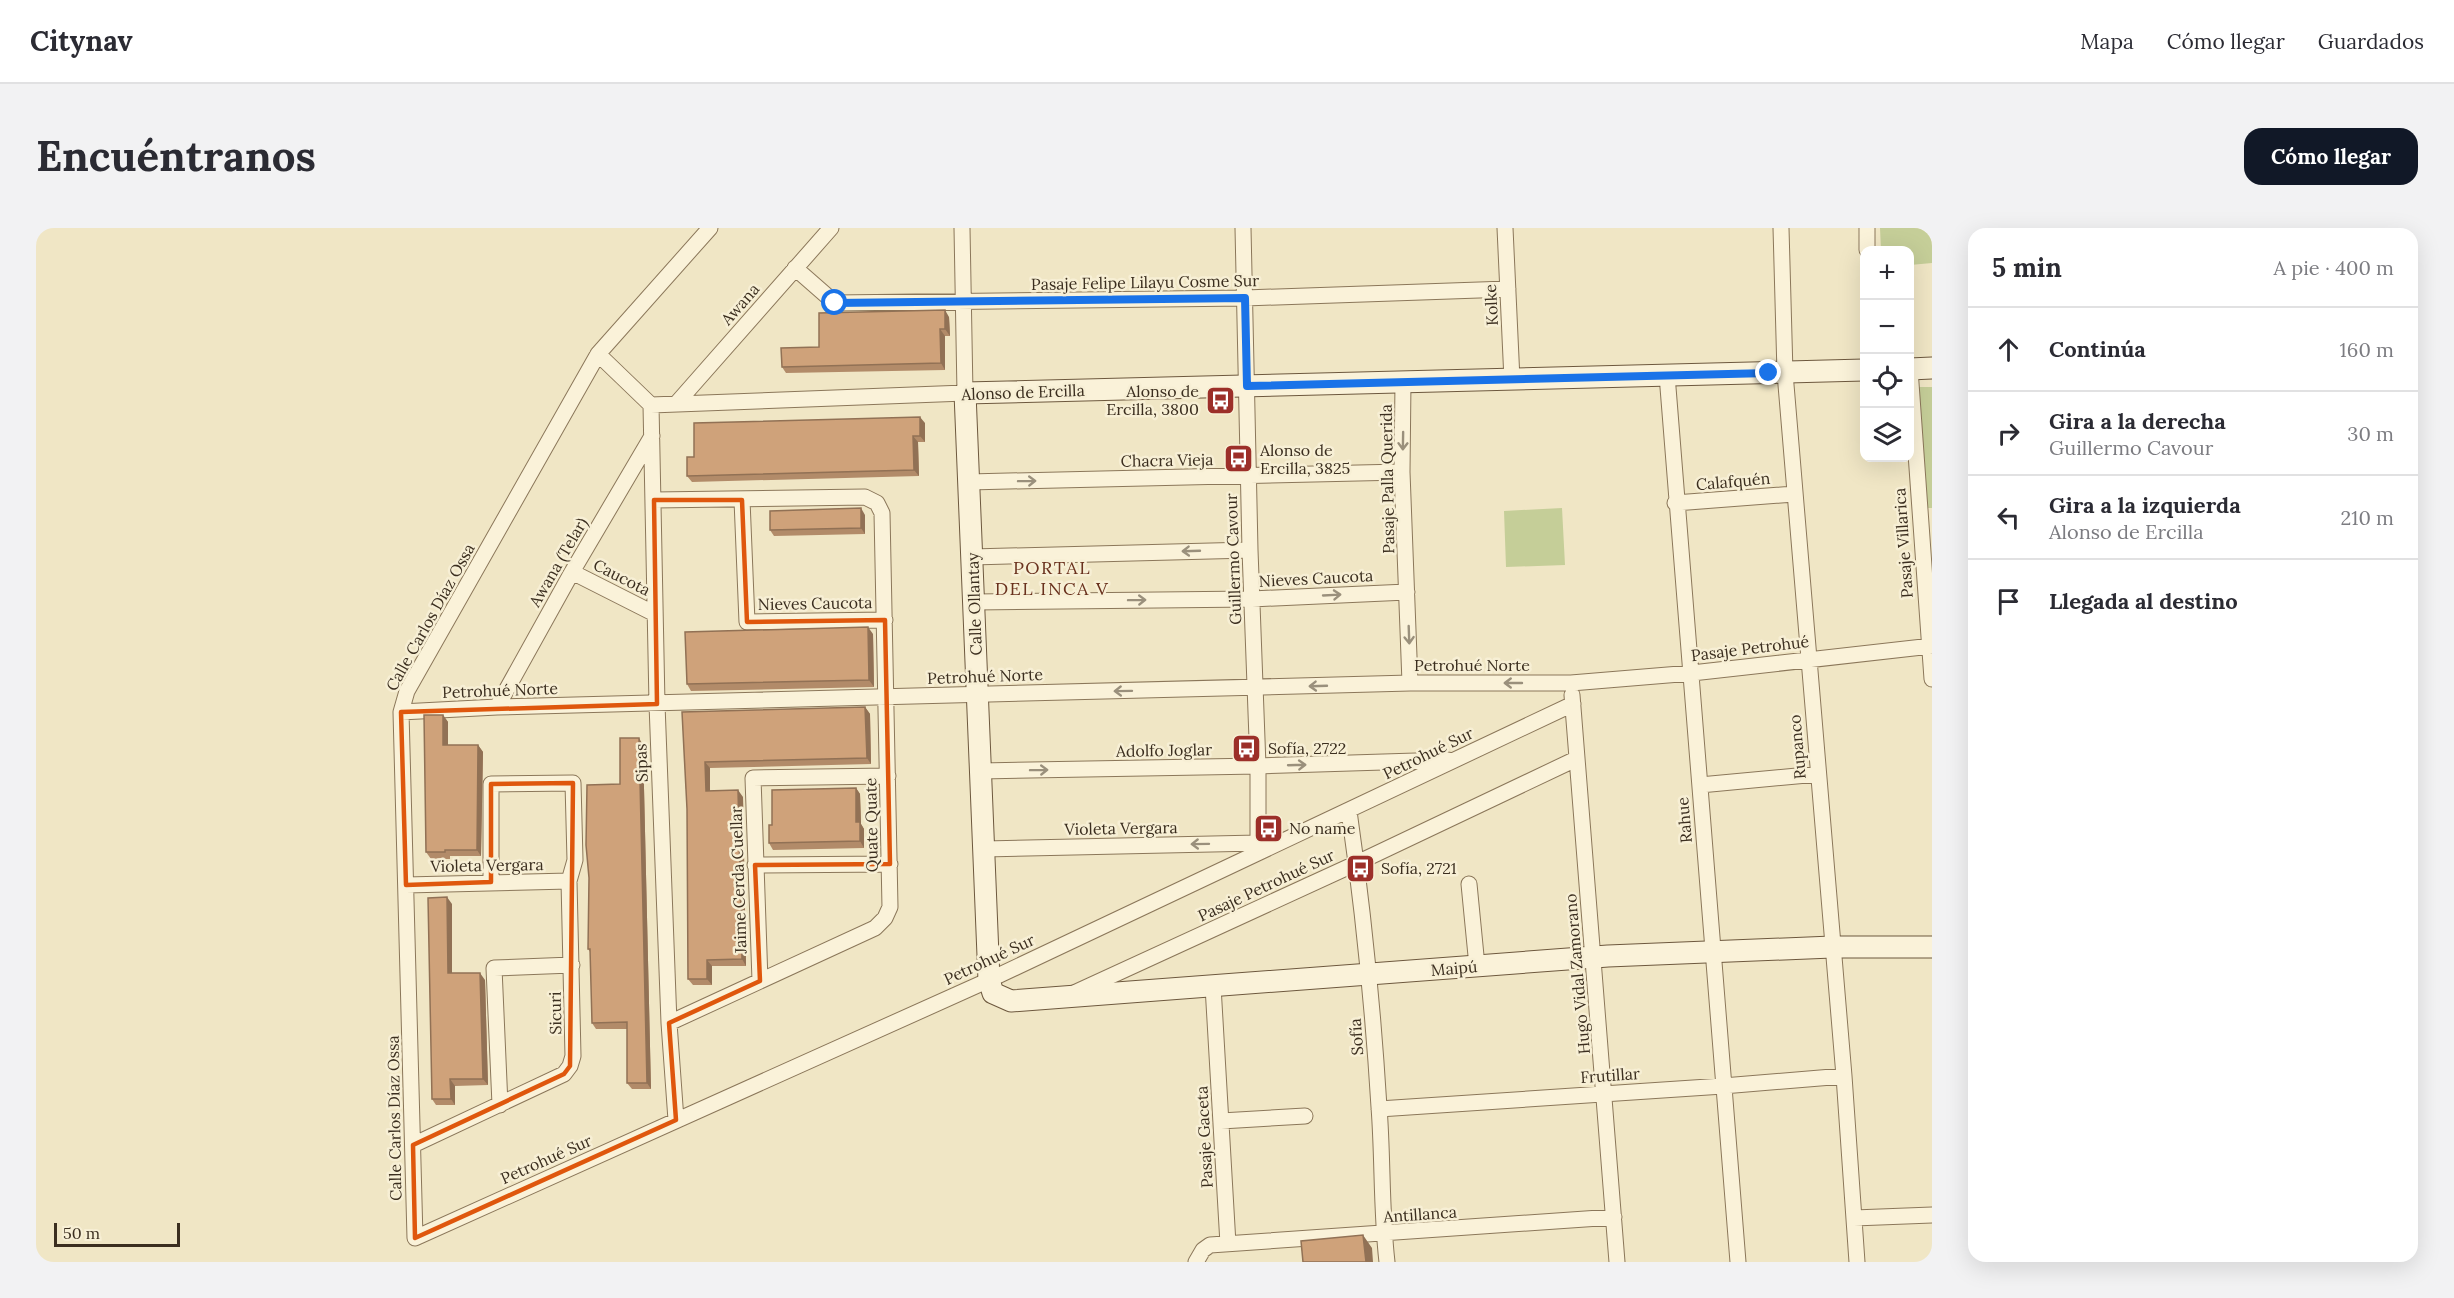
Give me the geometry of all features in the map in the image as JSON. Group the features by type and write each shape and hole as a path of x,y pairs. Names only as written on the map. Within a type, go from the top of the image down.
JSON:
{"street":[{"name":"Calle Carlos Díaz Ossa","path":"415,1238 400,712 407,691 598,354 710,228"},
{"name":"Awana","path":"676,404 831,228"},
{"name":"Calle Ollantay","path":"962,228 965,393 989,980"},
{"name":"Guillermo Cavour","path":"1243,228 1250,550 1258,766 1258,848"},
{"name":"Kolke","path":"1505,228 1512,380"},
{"name":"Rupanco","path":"1781,228 1785,373 1844,1076 1857,1262"},
{"path":"1867,228 1867,246"},
{"name":"Pasaje Felipe Lilayu Cosme Sur","path":"795,268 835,303 1245,298 1508,289"},
{"path":"598,354 651,405"},
{"path":"1914,369 1932,368"},
{"name":"Alonso de Ercilla","path":"651,405 965,393 1860,370"},
{"name":"Rahue","path":"1667,375 1738,1262"},
{"name":"Pasaje Palla Querida","path":"1403,382 1402,472 1410,683"},
{"name":"Sipas","path":"651,405 657,704 669,1023 676,1120"},
{"name":"Pasaje Villarica","path":"1914,408 1926,527 1932,679"},
{"name":"Awana (Telar)","path":"497,707 572,572 652,436"},
{"name":"Chacra Vieja","path":"969,482 1402,472"},
{"name":"Calafquén","path":"1676,503 1794,494"},
{"name":"Quate Quate","path":"669,1023 875,928 885,918 890,907 882,513 877,504 865,497 742,500"},
{"path":"654,500 742,500"},
{"name":"Nieves Caucota","path":"742,500 747,622 885,620"},
{"name":"Nieves Caucota","path":"972,557 1250,550"},
{"name":"Caucota","path":"572,572 655,614"},
{"name":"Nieves Caucota","path":"974,602 1252,598 1407,591"},
{"name":"Pasaje Petrohué","path":"1572,683 1692,673 1931,646"},
{"name":"Petrohué Norte","path":"400,712 497,707 1410,683 1572,683"},
{"name":"Hugo Vidal Zamorano","path":"1572,683 1576,759 1594,957 1617,1262"},
{"name":"Petrohué Sur","path":"415,1238 989,980 1258,848 1350,811 1573,704"},
{"name":"Adolfo Joglar","path":"981,771 1258,766 1455,759"},
{"name":"Pasaje Petrohué Sur","path":"1068,995 1357,863 1576,759"},
{"path":"1700,786 1818,774"},
{"name":"Jaime Cerda Cuellar","path":"760,981 753,778 888,776"},
{"name":"Sicuri","path":"412,1144 564,1074 570,1066 573,1056 569,881 575,860 573,783 491,784 492,882"},
{"name":"Sofía","path":"1350,811 1370,975 1387,1262"},
{"name":"Violeta Vergara","path":"984,849 1258,848"},
{"path":"755,865 890,864"},
{"name":"Violeta Vergara","path":"406,885 569,881"},
{"path":"1469,884 1477,966"},
{"name":"Maipú","path":"989,980 993,993 1011,1001 1594,957 1832,947 1932,947"},
{"path":"500,1105 494,968 572,965"},
{"name":"Pasaje Gaceta","path":"1213,986 1228,1244"},
{"name":"Frutillar","path":"1379,1109 1844,1076"},
{"path":"1221,1121 1305,1116"},
{"path":"1854,1218 1932,1215"},
{"name":"Antillanca","path":"1228,1244 1384,1235 1614,1217"},
{"path":"1196,1262 1203,1250 1210,1245 1228,1244"}],"highlighted area":[{"path":"654,500 742,500 747,622 885,620 890,864 755,865 760,981 669,1023 676,1120 415,1238 413,1145 564,1074 570,1066 573,783 491,784 491,882 406,885 401,712 657,704"}],"green space":[{"path":"1880,228 1932,228 1932,263 1914,265 1914,246 1881,246"},
{"path":"1918,387 1932,387 1932,508 1925,508"},
{"path":"1562,508 1565,565 1506,567 1504,511"}],"building":[{"path":"945,310 945,329 940,329 941,363 782,367 781,348 819,347 819,313"},
{"path":"920,417 920,436 913,436 914,470 687,476 687,457 694,457 694,423"},
{"path":"861,508 861,528 770,530 770,511"},
{"path":"868,627 869,680 687,684 685,632"},
{"path":"865,707 867,758 705,762 706,791 738,790 742,959 707,960 707,979 688,979 687,809 682,712"},
{"path":"424,715 443,715 443,745 478,745 477,850 426,852"},
{"path":"620,738 639,738 647,1083 627,1083 627,1022 592,1023 590,949 588,949 587,785 620,784"},
{"path":"856,788 856,822 860,822 860,841 769,843 769,825 772,825 772,790"},
{"path":"447,897 448,973 480,973 483,1079 450,1079 451,1099 432,1099 428,898"},
{"path":"1363,1235 1366,1262 1303,1262 1301,1241"}],"place":[{"name":"Alonso de Ercilla, 3800","path":"1220,400"},
{"name":"Alonso de Ercilla, 3825","path":"1239,459"},
{"name":"Sofía, 2722","path":"1247,748"},
{"name":"No name","path":"1268,828"},
{"name":"Sofía, 2721","path":"1360,868"}],"district":[{"name":"PORTAL DEL INCA V","path":"1052,577"}],"route":[{"path":"835,303 1245,298 1247,386 1769,373"}]}
